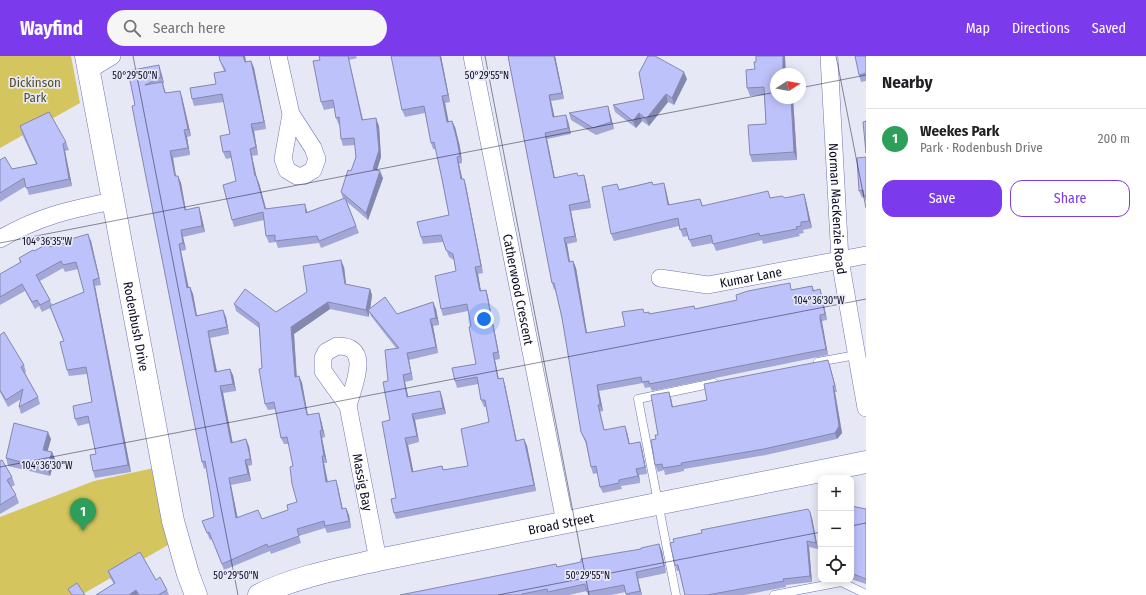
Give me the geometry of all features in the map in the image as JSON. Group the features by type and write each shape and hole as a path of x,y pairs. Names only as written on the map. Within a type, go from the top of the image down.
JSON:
{"street":[{"path":"87,63 112,56"},
{"path":"278,56 291,114"},
{"name":"Catherwood Crescent","path":"472,56 565,522"},
{"name":"Norman MacKenzie Road","path":"829,56 840,260 866,408"},
{"name":"Rodenbush Drive","path":"87,63 173,521 188,574 196,595"},
{"path":"0,239 29,223 50,215 112,201"},
{"name":"Kumar Lane","path":"660,278 708,285 866,255"},
{"name":"Massig Bay","path":"348,406 378,560"},
{"name":"Broad Street","path":"259,595 271,589 328,572 378,560 565,522 658,505 866,462"}],"lane":[{"path":"809,364 856,355"},
{"path":"676,595 638,399 724,382"},
{"path":"774,595 841,582 866,594"}],"green space":[{"name":"Dickinson Park","path":"0,56 71,56 80,103 0,148"},
{"path":"154,468 168,545 81,595 0,595 0,517 94,481"}],"building":[{"path":"219,56 243,56 245,62 251,61 264,122 251,124 256,147 250,149 255,176 265,209 305,204 306,213 345,198 356,226 319,241 317,236 275,241 275,235 266,236 263,212 232,220 223,185 236,181 230,151 223,152 220,136 230,134 222,94 192,99 190,88 216,84 214,73 226,71 220,61"},
{"path":"319,56 348,56 362,120 376,118 379,150 373,169 380,171 366,213 341,192 348,170 351,171 356,157 354,138 341,139 339,117 336,118 333,100 321,102 313,61 320,60"},
{"path":"391,56 440,56 448,95 442,96 447,122 452,121 457,140 460,156 457,157 461,179 464,179 481,266 475,267 480,291 486,290 498,352 493,353 498,379 503,378 516,441 524,439 534,485 394,513 391,499 396,498 382,422 390,420 383,382 388,381 385,350 399,348 368,310 385,297 397,314 433,302 436,318 430,319 436,347 407,353 411,373 403,375 407,397 440,391 443,408 412,414 417,436 405,438 412,472 442,466 443,470 468,466 461,429 489,422 485,400 481,400 477,377 455,381 452,368 476,364 469,327 471,326 467,304 441,309 435,276 456,271 453,254 446,250 441,235 421,237 417,222 449,215 442,179 434,142 431,143 424,106 402,110"},
{"path":"508,56 554,56 562,93 549,95 553,117 566,115 568,128 545,133 554,178 577,173 578,176 584,175 589,201 569,205 575,236 564,238 569,262 573,261 586,333 625,326 622,312 643,309 644,313 649,312 649,314 694,306 695,309 737,300 736,295 748,291 790,283 791,290 812,286 813,291 820,289 825,314 820,315 820,319 826,349 649,384 649,381 642,382 641,377 597,385 600,405 598,405 604,430 625,426 629,444 640,442 645,467 636,469 638,476 619,480 619,483 600,487 596,466 591,467 586,441 581,432 562,318 554,283 552,283"},
{"path":"648,56 655,56 684,72 672,98 666,94 646,119 639,113 633,121 613,105 644,99 639,73"},
{"path":"756,56 783,56 783,68 770,68 770,104 791,104 794,152 750,155 748,125 766,124 764,87 747,88 746,70 755,69 754,62 756,62"},
{"path":"855,56 866,56 866,73 859,75"},
{"path":"159,65 161,77 145,85 162,82 165,93 180,91 188,129 184,130 188,148 170,151 175,176 178,176 185,210 199,207 202,226 181,230 183,243 179,244 187,288 190,287 196,316 223,310 227,327 208,331 215,372 230,369 233,384 220,386 231,443 246,439 250,456 250,459 245,460 248,474 229,478 236,518 258,510 262,519 288,510 287,505 297,502 292,484 290,467 293,466 287,437 281,438 274,402 265,404 259,369 262,368 259,323 234,304 245,289 276,312 307,292 303,266 341,260 345,284 370,289 366,310 328,302 291,327 295,377 299,376 307,415 319,413 324,456 322,456 326,482 336,480 342,509 346,508 349,521 325,526 324,521 297,529 299,536 268,547 267,544 222,564 209,532 207,533 202,521 214,517 210,490 205,461 202,462 132,106 135,105 128,71"},
{"path":"608,106 611,122 593,128 569,113"},
{"path":"49,112 66,142 63,144 69,179 26,188 24,178 0,193 0,160 5,157 12,169 37,164 20,126"},
{"path":"866,121 866,153 863,122"},
{"path":"866,157 866,196 864,196 863,190 859,191 857,158"},
{"path":"652,182 653,185 664,183 668,205 700,199 702,206 768,191 770,198 782,196 785,198 804,194 809,221 801,222 801,226 796,227 797,229 760,236 759,233 713,244 711,235 689,240 686,228 680,230 678,218 611,234 602,187 617,184 619,190"},
{"path":"88,234 99,278 93,280 128,465 93,471 90,455 96,454 88,416 75,419 73,406 92,402 86,367 67,370 60,342 64,341 50,306 84,292 76,262 63,265 61,261 36,275 50,300 40,305 37,300 32,302 22,284 0,297 0,274 21,262 19,258 47,244 49,247 72,241 71,239"},
{"path":"4,332 24,365 21,367 38,397 19,407 23,389 6,400 0,390 0,335"},
{"path":"828,360 835,386 833,386 839,426 835,433 764,449 681,463 682,465 663,468 662,464 655,465 651,440 656,439 655,435 658,435 651,395 669,392 672,407 707,400 704,384"},
{"path":"14,423 48,432 43,450 52,452 47,469 6,458"},
{"path":"2,460 12,477 7,480 16,495 0,505 0,461"},
{"path":"854,507 866,509 866,579 854,574"},
{"path":"808,509 810,512 816,543 807,541 810,576 783,579 784,581 707,595 685,595 678,565 675,565 670,543 674,542 673,539 702,533 701,530"},
{"path":"659,544 664,566 636,572 640,591 626,594 624,585 587,592 585,584 548,592 547,589 522,595 400,595 556,564 557,567 581,562 581,559 641,549"},
{"path":"140,552 156,580 160,577 167,590 158,595 139,595 136,590 129,595 96,595 115,583 108,571"},
{"path":"77,583 85,595 72,595 68,589"}],"place":[{"name":"Weekes Park","path":"83,531"}]}
